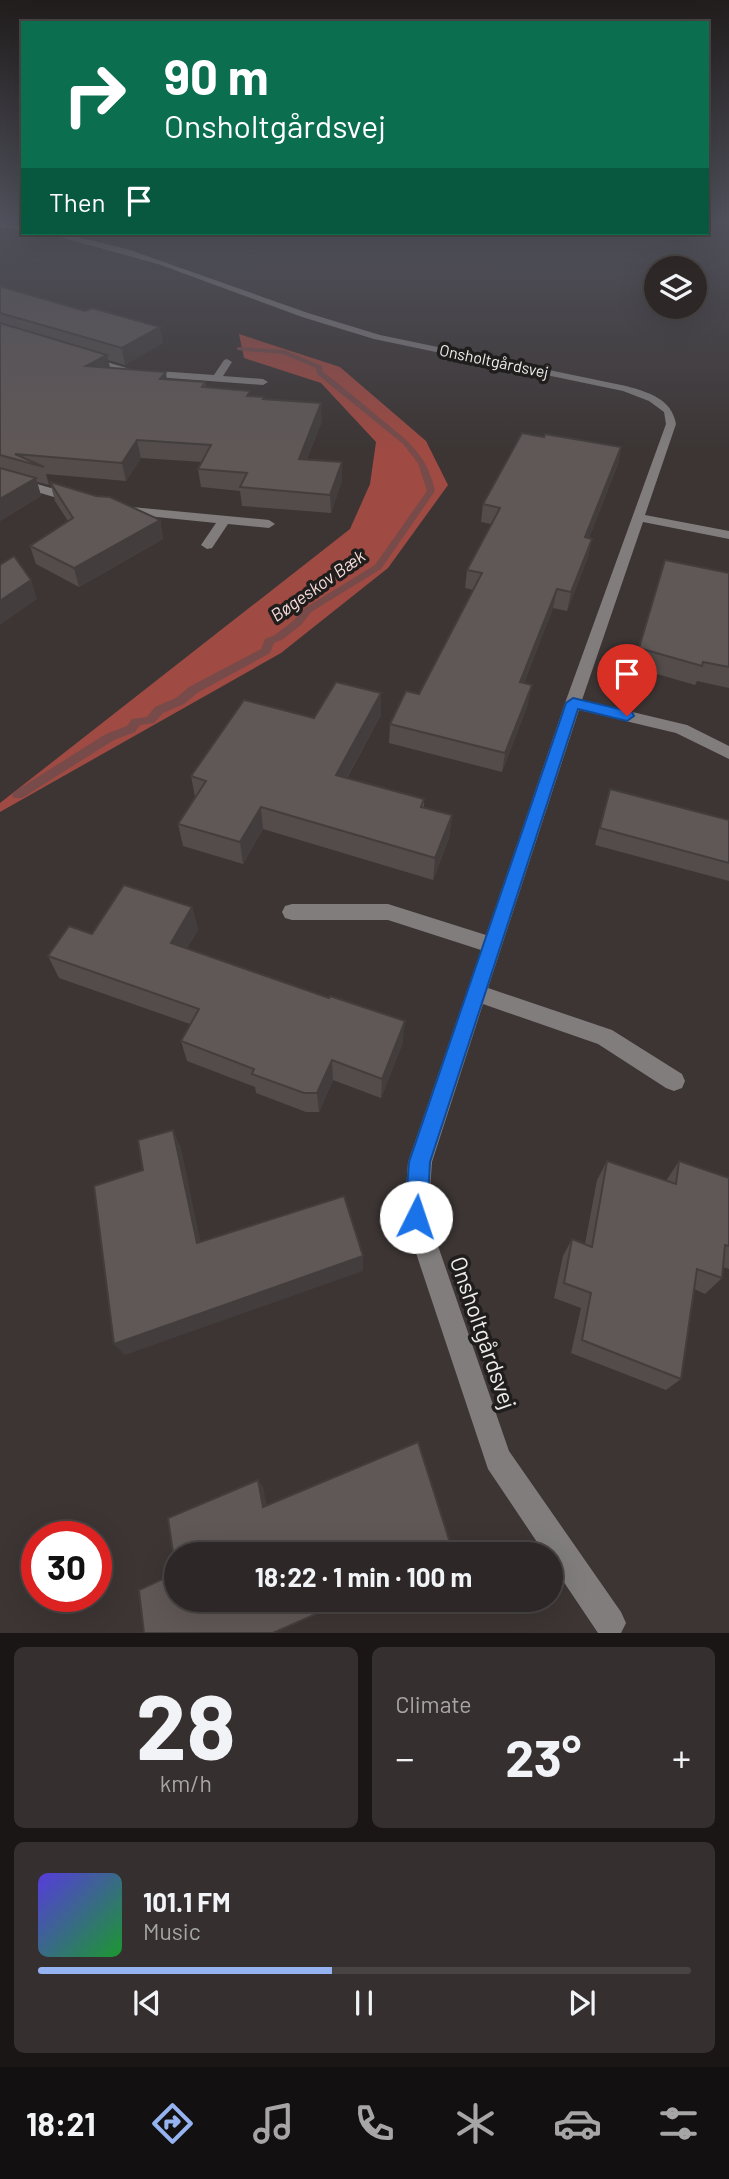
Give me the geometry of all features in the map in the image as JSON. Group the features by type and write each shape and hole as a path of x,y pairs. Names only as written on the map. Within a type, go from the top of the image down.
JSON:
{"street":[{"name":"Onsholtgårdsvej","path":"262,298 343,327 393,341 593,381 653,399 669,411 671,424 573,703 420,1162 416,1217 498,1459 610,1623"},
{"path":"77,356 129,372 263,382"},
{"path":"217,378 227,362"},
{"path":"0,477 94,506 268,524"},
{"path":"639,518 729,535"},
{"path":"207,545 224,521"},
{"path":"573,703 681,729 729,753"},
{"path":"292,912 388,912 493,946"},
{"path":"476,993 605,1037 674,1081"}],"shaded area":[{"path":"239,334 340,367 426,441 448,485 388,568 281,653 0,812 0,803 350,529 370,484 376,442 321,383 244,358"}],"building":[{"path":"0,298 41,298 85,311 92,308 160,327 122,348 0,313"},
{"path":"0,323 107,355 86,366 166,372 160,379 205,382 202,387 250,391 247,396 264,397 263,399 321,403 299,459 342,462 330,495 240,487 247,473 198,469 211,445 137,440 122,463 15,454 44,467 0,455"},
{"path":"522,433 544,437 545,434 621,447 585,537 592,539 571,592 557,589 520,682 532,685 505,753 390,724 406,691 419,694 482,573 467,570 500,508 483,504"},
{"path":"0,468 36,478 0,499"},
{"path":"50,482 96,496 110,497 160,520 74,568 30,546 73,518"},
{"path":"14,556 31,580 0,601 0,565"},
{"path":"665,560 729,573 729,667 703,662 702,666 639,648"},
{"path":"336,682 381,693 336,775 424,799 421,807 452,815 435,858 261,807 240,842 178,824 206,781 191,776 244,700 314,718"},
{"path":"610,789 729,820 729,863 600,828"},
{"path":"124,885 192,907 171,943 329,998 330,996 405,1021 382,1079 332,1060 317,1093 304,1093 252,1074 254,1069 181,1041 199,1009 48,956 69,926 92,934"},
{"path":"173,1130 197,1243 344,1196 363,1256 114,1344 94,1186 143,1170 138,1140"},
{"path":"607,1161 676,1184 679,1161 729,1178 729,1246 725,1245 722,1278 697,1269 681,1379 582,1340 591,1293 564,1283 572,1239 592,1247"},
{"path":"418,1442 450,1542 171,1542 168,1518 258,1480 263,1507"},
{"path":"164,1579 164,1612 321,1612 273,1633 144,1633 139,1590"}],"waterway":[{"name":"Bøgeskov Bæk","path":"18,795 110,737 131,729 136,722 150,720 159,710 180,701 193,690 266,651 269,641 297,623 308,610 378,567 431,491 428,476 415,452 319,373 320,367 284,352 239,349"}],"route":[{"path":"416,1217 420,1162 573,703 627,716"}]}
